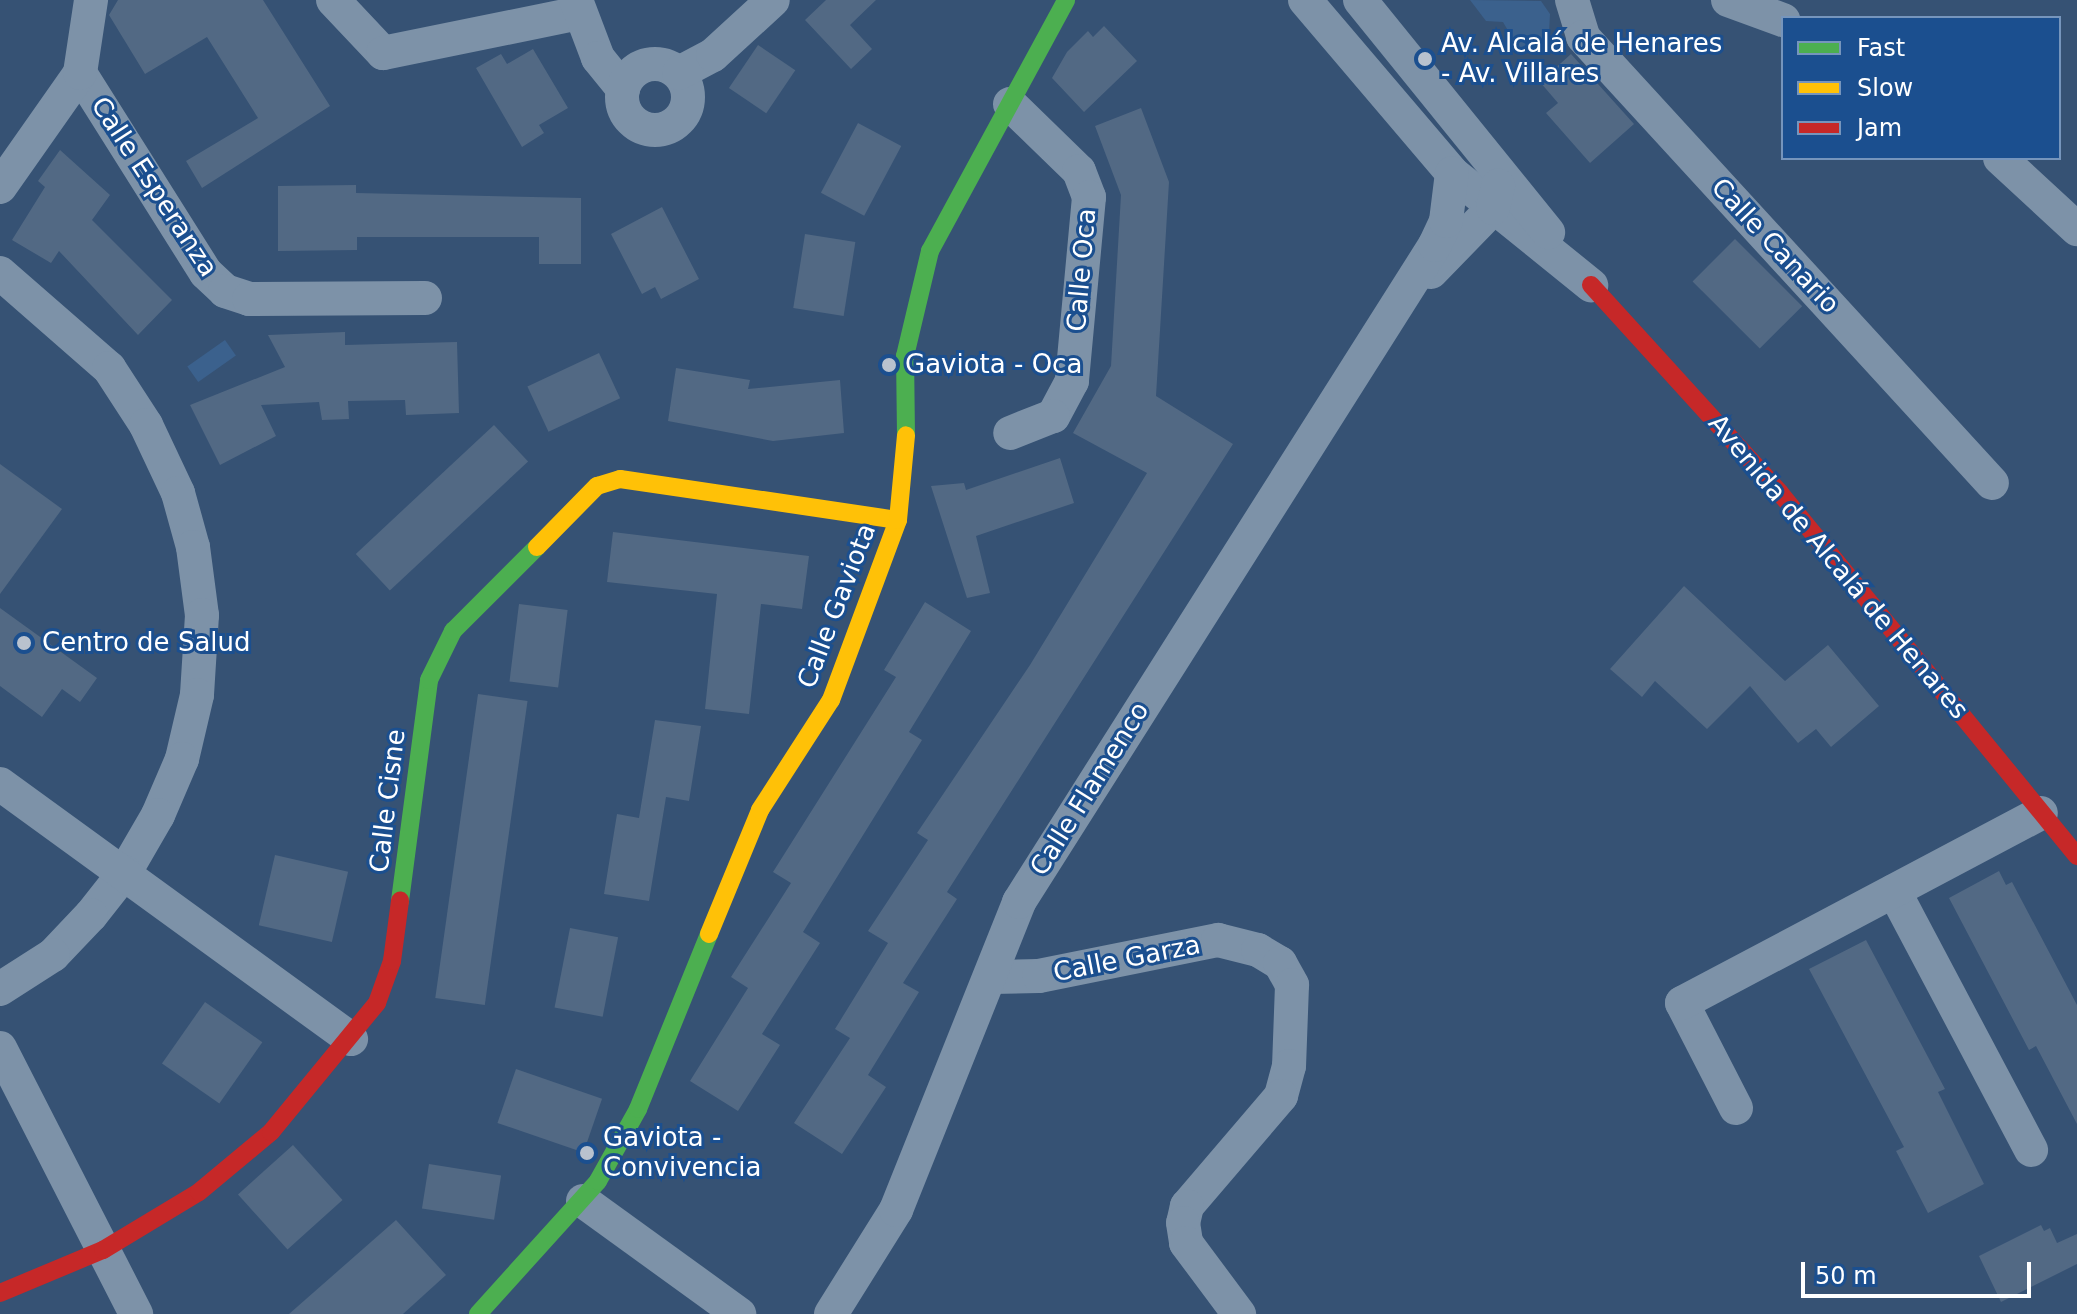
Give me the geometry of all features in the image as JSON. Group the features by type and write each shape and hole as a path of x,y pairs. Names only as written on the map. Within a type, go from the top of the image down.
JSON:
{"street":[{"path":"0,187 80,73 91,0"},
{"path":"333,0 383,53 578,6 598,58 623,89"},
{"path":"679,73 713,55 773,0"},
{"name":"Calle Gaviota","path":"478,1314 583,1201 638,1109 760,810 831,700 898,520 906,451 905,356 930,251 1066,0"},
{"name":"Avenida de Alcalá de Henares","path":"1305,0 1452,173 1591,285"},
{"name":"Avenida de Alcalá de Henares","path":"1360,0 1591,285 1780,493 2077,856"},
{"name":"Calle Canario","path":"1572,0 1583,37 1992,483"},
{"path":"1728,0 1781,19"},
{"path":"652,63 679,73 689,93 685,112 663,129 632,121 625,111 623,89 631,74 652,63"},
{"name":"Calle Esperanza","path":"80,73 206,273 225,291 249,299 425,298"},
{"name":"Calle Oca","path":"1010,104 1079,171 1089,197 1072,381 1053,416 1010,433"},
{"path":"2002,160 2077,229"},
{"path":"1493,208 1497,170"},
{"name":"Calle Flamenco","path":"831,1314 896,1210 992,977 1019,902 1406,292 1446,221 1452,173"},
{"name":"Calle Flamenco","path":"1406,292 1493,208"},
{"path":"0,273 109,368 146,425 171,479 193,547 202,615 197,695 182,759 158,815 125,872 53,955 0,989"},
{"name":"Calle Cisne","path":"0,1293 103,1250 199,1192 271,1132 351,1039 377,1003 392,961 429,680 453,631 597,486 620,479 898,520"},
{"path":"0,784 351,1039"},
{"path":"1736,1108 1682,1003 2041,813"},
{"path":"1894,891 2031,1150"},
{"name":"Calle Garza","path":"992,977 1039,976 1218,940 1258,950 1280,963 1292,985 1289,1066 1281,1096 1187,1206 1183,1223 1186,1243 1239,1314"},
{"path":"0,1048 136,1314"},
{"path":"583,1201 739,1314"}],"water":[{"path":"1470,0 1541,1 1550,14 1549,33 1538,47 1521,53 1503,22 1486,21"},
{"path":"225,340 236,356 198,382 187,366"}],"building":[{"path":"118,0 263,0 330,106 202,188 186,161 258,118 207,37 145,74 109,15"},
{"path":"826,0 876,0 850,25 872,49 851,69 805,20"},
{"path":"1104,26 1137,61 1084,112 1052,78 1067,52 1088,31 1093,37"},
{"path":"758,45 795,70 766,113 729,88"},
{"path":"533,49 568,108 539,125 544,133 522,147 476,68 501,54 507,64"},
{"path":"1571,54 1634,124 1590,163 1546,113 1558,103 1540,82"},
{"path":"1141,108 1169,182 1156,396 1233,444 947,892 957,899 903,983 919,992 868,1075 886,1087 842,1154 794,1123 850,1038 835,1029 888,943 868,931 928,840 917,833 1030,665 1147,473 1073,433 1111,366 1121,195 1095,126"},
{"path":"858,123 901,146 864,216 821,193"},
{"path":"60,150 110,195 92,220 172,300 138,335 59,251 51,263 12,240 45,187 38,181"},
{"path":"356,185 356,193 581,198 581,264 539,264 539,237 357,237 357,250 278,251 278,186"},
{"path":"662,207 699,279 661,299 655,287 642,294 611,234"},
{"path":"805,234 855,242 844,316 793,308"},
{"path":"1735,239 1802,306 1760,349 1693,281"},
{"path":"345,332 345,345 457,342 459,413 406,415 405,400 348,401 349,419 322,420 319,402 261,405 276,436 220,465 190,405 285,367 268,335"},
{"path":"599,353 620,398 549,432 527,386"},
{"path":"676,368 750,380 748,389 840,380 844,433 773,441 668,421"},
{"path":"494,425 528,462 390,590 356,554"},
{"path":"1060,458 1074,503 976,536 990,593 967,598 931,486 964,483 966,490"},
{"name":"Centro de Salud","path":"0,464 62,509 0,594"},
{"path":"613,532 809,556 802,609 761,604 749,714 705,709 717,594 607,582"},
{"path":"1684,586 1785,681 1828,645 1879,706 1831,747 1816,729 1798,743 1750,686 1707,729 1655,681 1642,697 1610,669"},
{"path":"925,602 971,631 909,732 922,740 803,932 820,943 762,1034 780,1045 738,1111 690,1081 748,988 731,977 791,883 773,872 896,677 884,670"},
{"path":"519,604 568,610 558,687 509,681"},
{"name":"Centro de Salud","path":"0,608 97,678 80,702 62,689 42,717 0,686"},
{"path":"478,694 528,701 485,1005 435,998"},
{"path":"655,720 701,726 689,801 666,797 649,901 604,894 617,814 639,818"},
{"path":"275,855 348,872 332,942 259,925"},
{"path":"1999,871 2006,885 2012,882 2077,1005 2077,1124 2036,1046 2029,1050 1949,898"},
{"path":"570,928 618,937 603,1017 555,1008"},
{"path":"1866,940 1945,1089 1938,1092 1984,1184 1928,1213 1896,1151 1904,1147 1809,969"},
{"path":"205,1002 262,1042 219,1104 162,1063"},
{"path":"516,1069 602,1099 583,1153 497,1123"},
{"path":"293,1145 343,1200 288,1250 238,1195"},
{"path":"429,1164 501,1175 494,1220 422,1208"},
{"path":"396,1220 446,1275 403,1314 289,1314"},
{"path":"2041,1225 2044,1231 2050,1228 2057,1243 2077,1234 2077,1264 2001,1302 1979,1256"}],"traffic: fast":[{"path":"906,435 905,356 930,251 1066,0"},
{"path":"400,901 429,680 453,631 537,547"},
{"path":"478,1314 598,1181 638,1109 709,934"}],"traffic: slow":[{"path":"709,934 760,810 831,700 898,520 906,435"},
{"path":"537,547 597,486 620,479 898,520"}],"traffic: jam":[{"path":"1591,285 1780,493 2077,856"},
{"path":"0,1293 103,1250 199,1192 271,1132 377,1003 392,961 400,901"}],"place":[{"name":"Av. Alcalá de Henares - Av. Villares","path":"1425,59"},
{"name":"Gaviota - Oca","path":"889,365"},
{"name":"Centro de Salud","path":"24,643"},
{"name":"Gaviota - Convivencia","path":"587,1153"}]}
